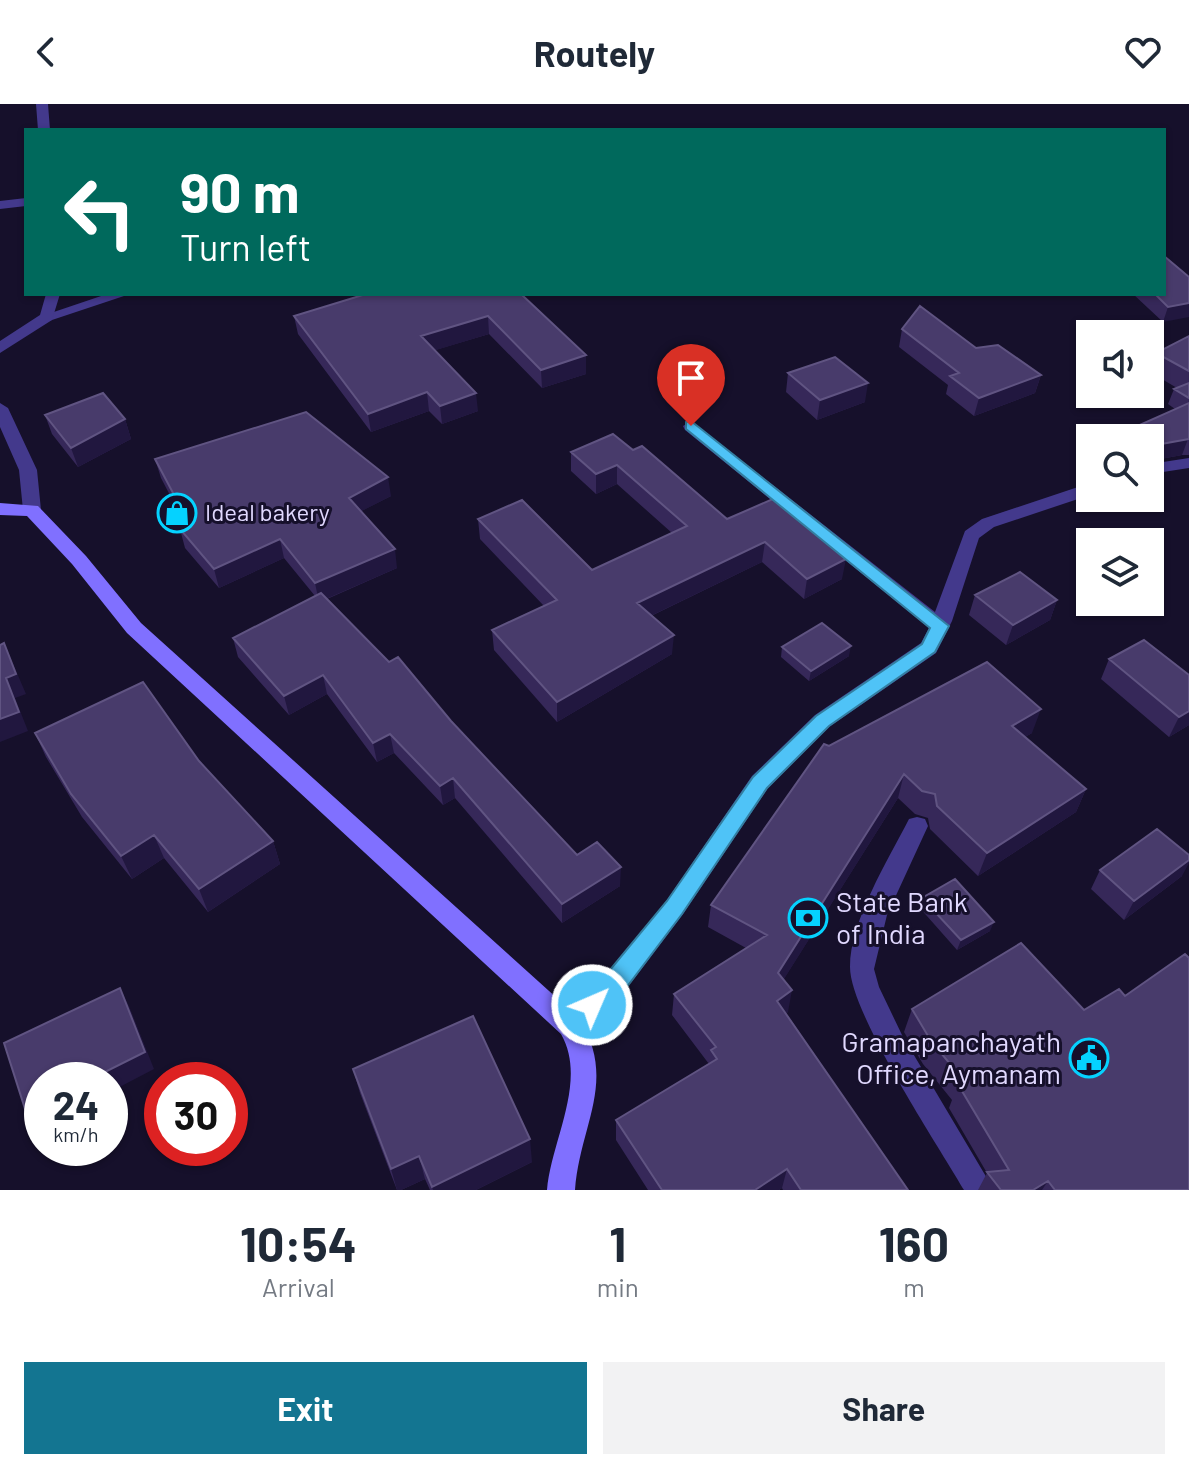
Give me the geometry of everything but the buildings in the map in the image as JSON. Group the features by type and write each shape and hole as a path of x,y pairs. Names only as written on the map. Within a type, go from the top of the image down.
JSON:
{"main road":[{"path":"0,509 32,510 79,560 134,628 570,1026 582,1048 582,1094 561,1176 561,1190"}],"street":[{"path":"42,104 44,128"},
{"path":"0,205 24,202"},
{"path":"47,317 52,296"},
{"path":"0,348 47,317 116,296"},
{"path":"0,408 28,470 32,510"},
{"path":"691,426 940,626"},
{"path":"1164,467 1189,463"},
{"path":"570,1026 615,984 675,907 760,782 822,721 929,648 940,626 971,535 988,523 1076,494"},
{"path":"917,826 868,937 862,971 875,1009 980,1190"}],"place":[{"name":"Ideal bakery","path":"177,513"},
{"name":"State Bank of India","path":"808,918"},
{"name":"Gramapanchayath Office, Aymanam","path":"1089,1058"}],"route":[{"path":"592,1005 615,984 675,907 760,782 822,721 929,648 940,626 736,459 691,426"}]}
